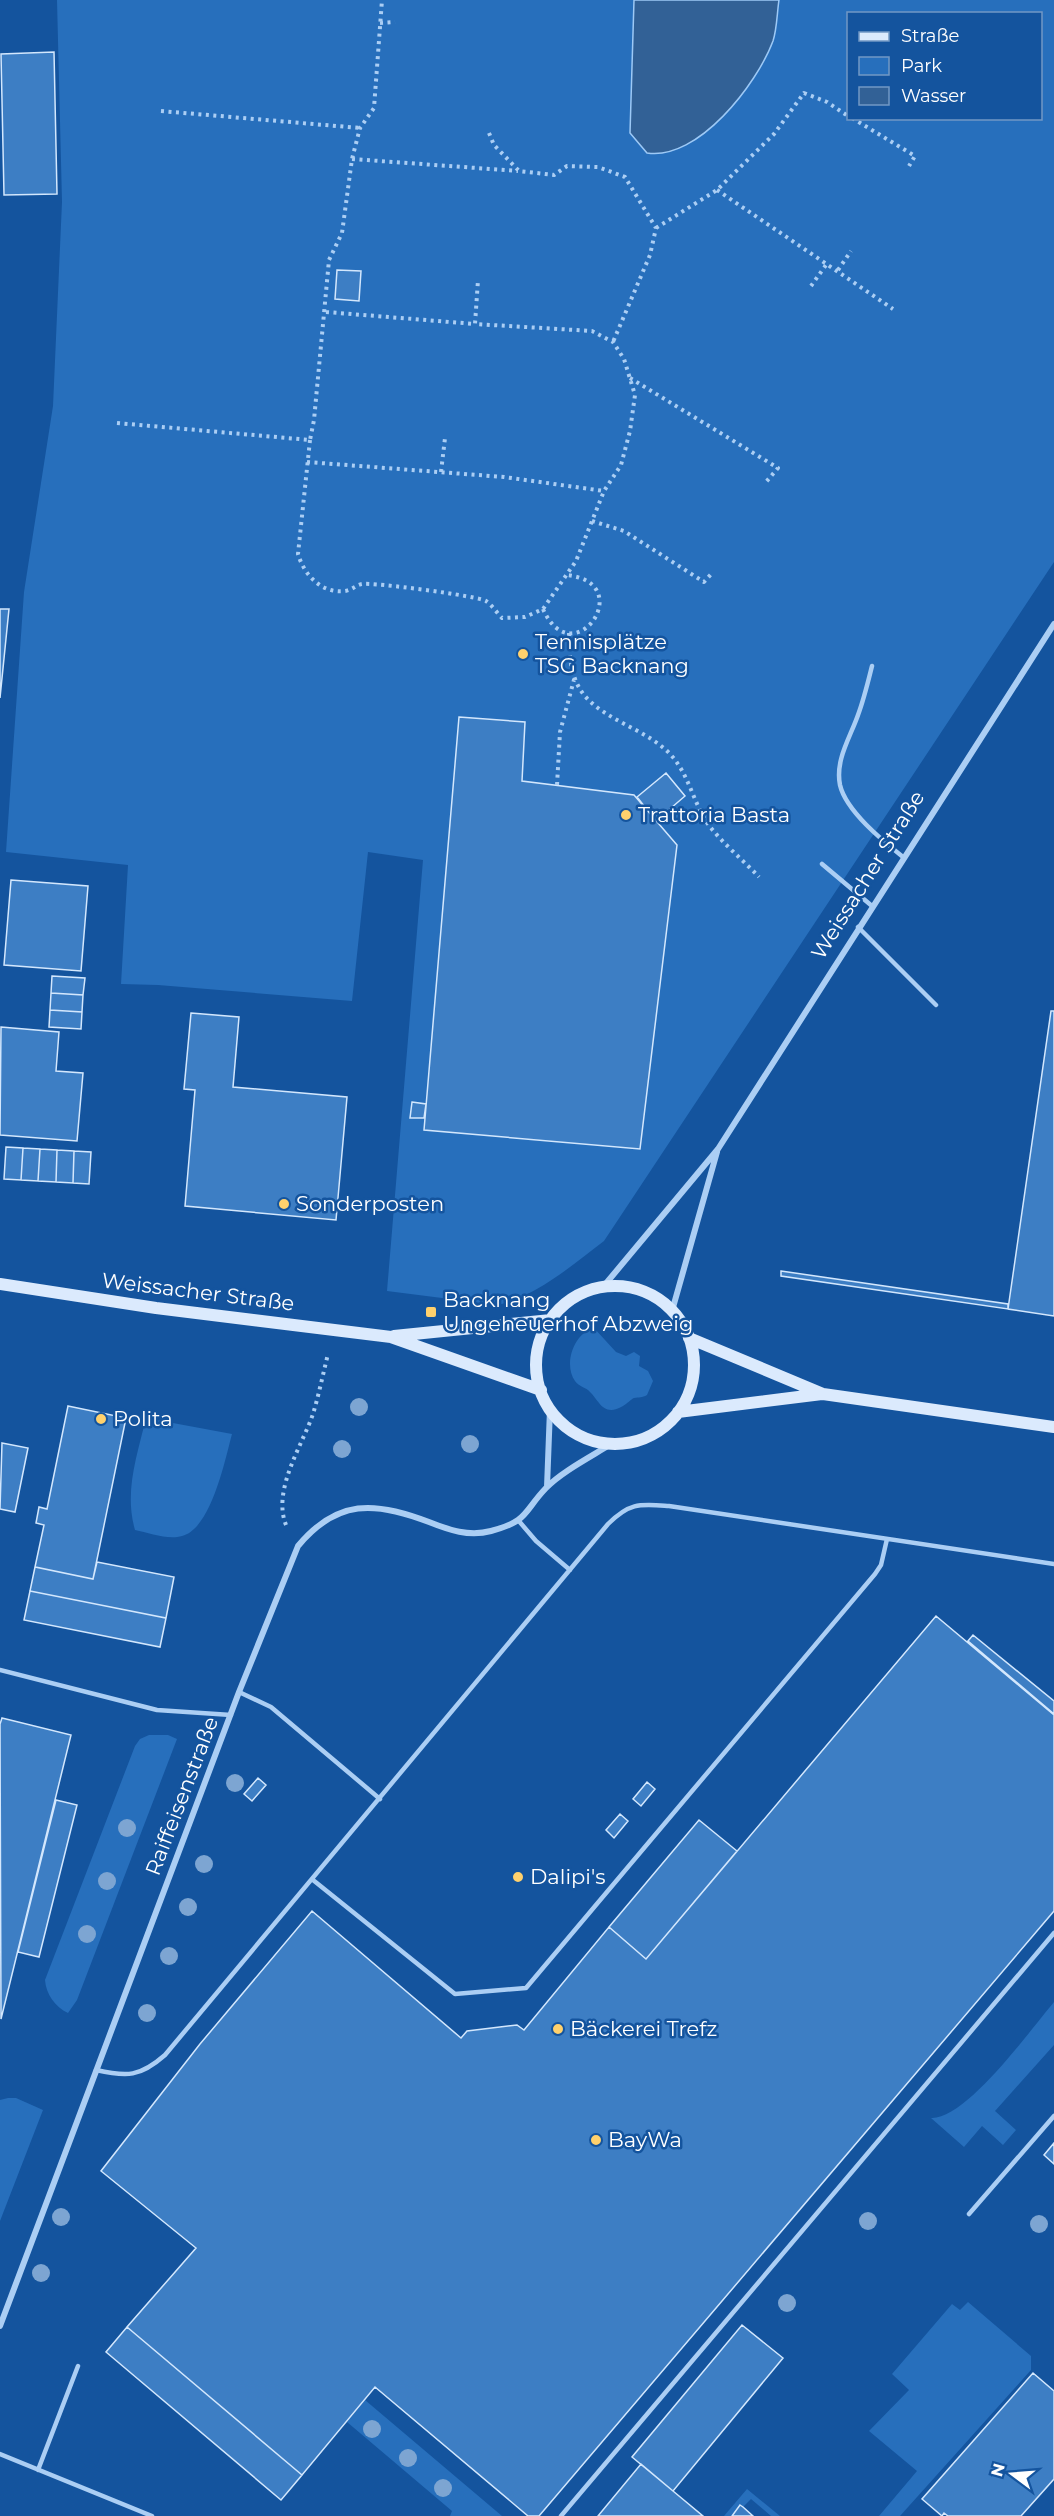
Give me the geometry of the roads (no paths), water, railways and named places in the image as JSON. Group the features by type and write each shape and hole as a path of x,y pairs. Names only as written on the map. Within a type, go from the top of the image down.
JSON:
{"street":[{"name":"Weissacher Straße","path":"603,1287 718,1149 1054,624"},
{"name":"Weissacher Straße","path":"672,1311 718,1149"},
{"name":"Weissacher Straße","path":"0,1284 156,1308 391,1336 551,1320"},
{"name":"Weissacher Straße","path":"603,1287 624,1287 645,1292 672,1311 689,1338 694,1357 693,1376 688,1395 678,1412 653,1434 633,1442 611,1444 591,1440 572,1431 550,1409 541,1390 537,1369 538,1348 551,1320 573,1299 603,1287"},
{"name":"Weissacher Straße","path":"391,1336 541,1390"},
{"path":"689,1338 823,1394 1054,1427"},
{"path":"678,1412 823,1394"},
{"path":"547,1487 550,1409"},
{"name":"Raiffeisenstraße","path":"0,2326 239,1692 298,1546 314,1527 336,1514 363,1506 386,1507 468,1534 488,1532 526,1516 547,1487 611,1444"}],"lane":[{"path":"872,666 858,716 842,753 840,785 857,813 879,838 903,857"},
{"path":"822,864 872,906"},
{"path":"858,927 936,1005"},
{"path":"96,2070 118,2075 133,2074 149,2069 157,2062 570,1570 619,1513 629,1506 640,1504 1054,1564"},
{"path":"518,1520 536,1541 570,1570"},
{"path":"312,1880 455,1994 526,1988 875,1574 881,1565 887,1539"},
{"path":"0,1670 157,1710 231,1715"},
{"path":"239,1692 271,1707 380,1799"},
{"path":"561,2516 1054,1933"},
{"path":"969,2214 1054,2116"},
{"path":"38,2470 78,2366"},
{"path":"0,2454 152,2516"}],"water":[{"path":"634,0 779,0 773,41 754,78 740,97 705,132 686,145 666,152 647,153 630,133"}],"place":[{"name":"Tennisplätze TSG Backnang","path":"523,654"},
{"name":"Trattoria Basta","path":"626,815"},
{"name":"Sonderposten","path":"284,1204"},
{"name":"Backnang Ungeheuerhof Abzweig","path":"431,1312"},
{"name":"Polita","path":"101,1419"},
{"name":"Dalipi's","path":"518,1877"},
{"name":"Bäckerei Trefz","path":"558,2029"},
{"name":"BayWa","path":"596,2140"}]}
